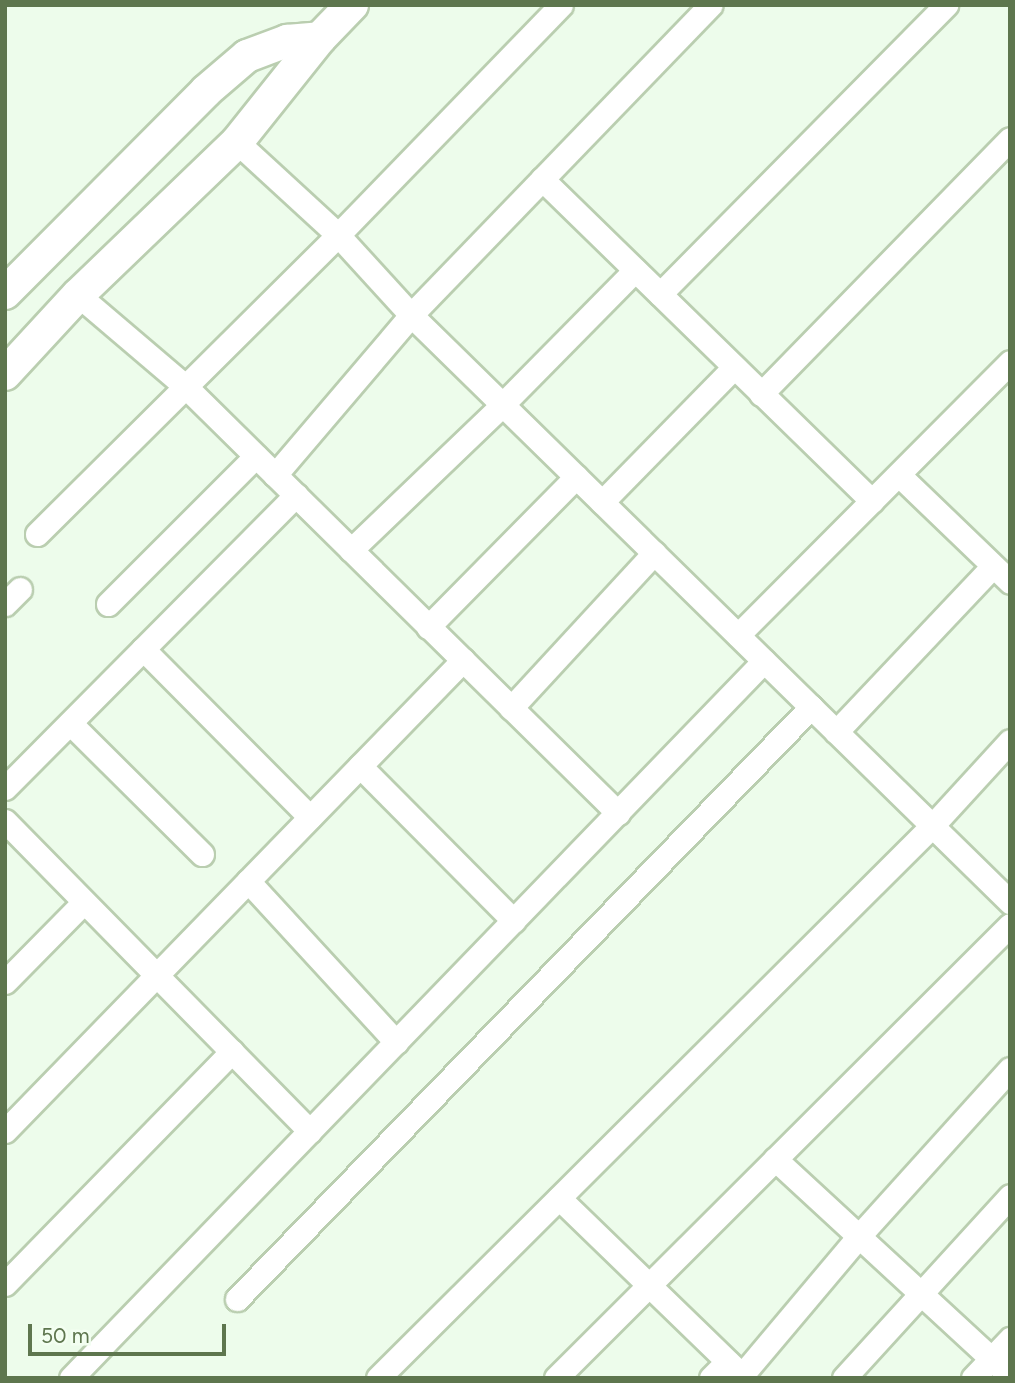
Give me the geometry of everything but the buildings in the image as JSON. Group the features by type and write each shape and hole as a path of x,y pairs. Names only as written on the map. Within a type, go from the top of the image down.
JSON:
{"street":[{"path":"10,359 237,142 320,38 352,5"},
{"path":"37,534 338,235 561,5"},
{"path":"275,475 411,315 710,5"},
{"path":"660,295 946,5"},
{"path":"5,293 206,91 247,56 286,41 320,38"},
{"path":"761,394 1010,139"},
{"path":"237,142 338,235 411,315 1010,902"},
{"path":"542,179 872,501"},
{"path":"351,550 503,404 635,271"},
{"path":"78,295 186,387 618,813"},
{"path":"738,635 1010,362"},
{"path":"602,502 734,367"},
{"path":"108,604 256,456"},
{"path":"836,732 1005,575 899,475"},
{"path":"428,626 576,477"},
{"path":"5,788 296,495"},
{"path":"511,708 654,553"},
{"path":"143,649 310,817"},
{"path":"5,1131 463,660"},
{"path":"71,1378 764,661"},
{"path":"237,1299 811,707"},
{"path":"70,723 202,854"},
{"path":"378,1378 932,826 1010,741"},
{"path":"360,766 514,920"},
{"path":"5,821 310,1131"},
{"path":"248,881 396,1042"},
{"path":"5,982 84,902"},
{"path":"556,1378 1010,925"},
{"path":"5,1284 232,1051"},
{"path":"559,1198 648,1285 731,1373 1010,1069"},
{"path":"775,1159 1010,1376"},
{"path":"844,1378 1010,1196"},
{"path":"973,1378 1010,1339"}]}
